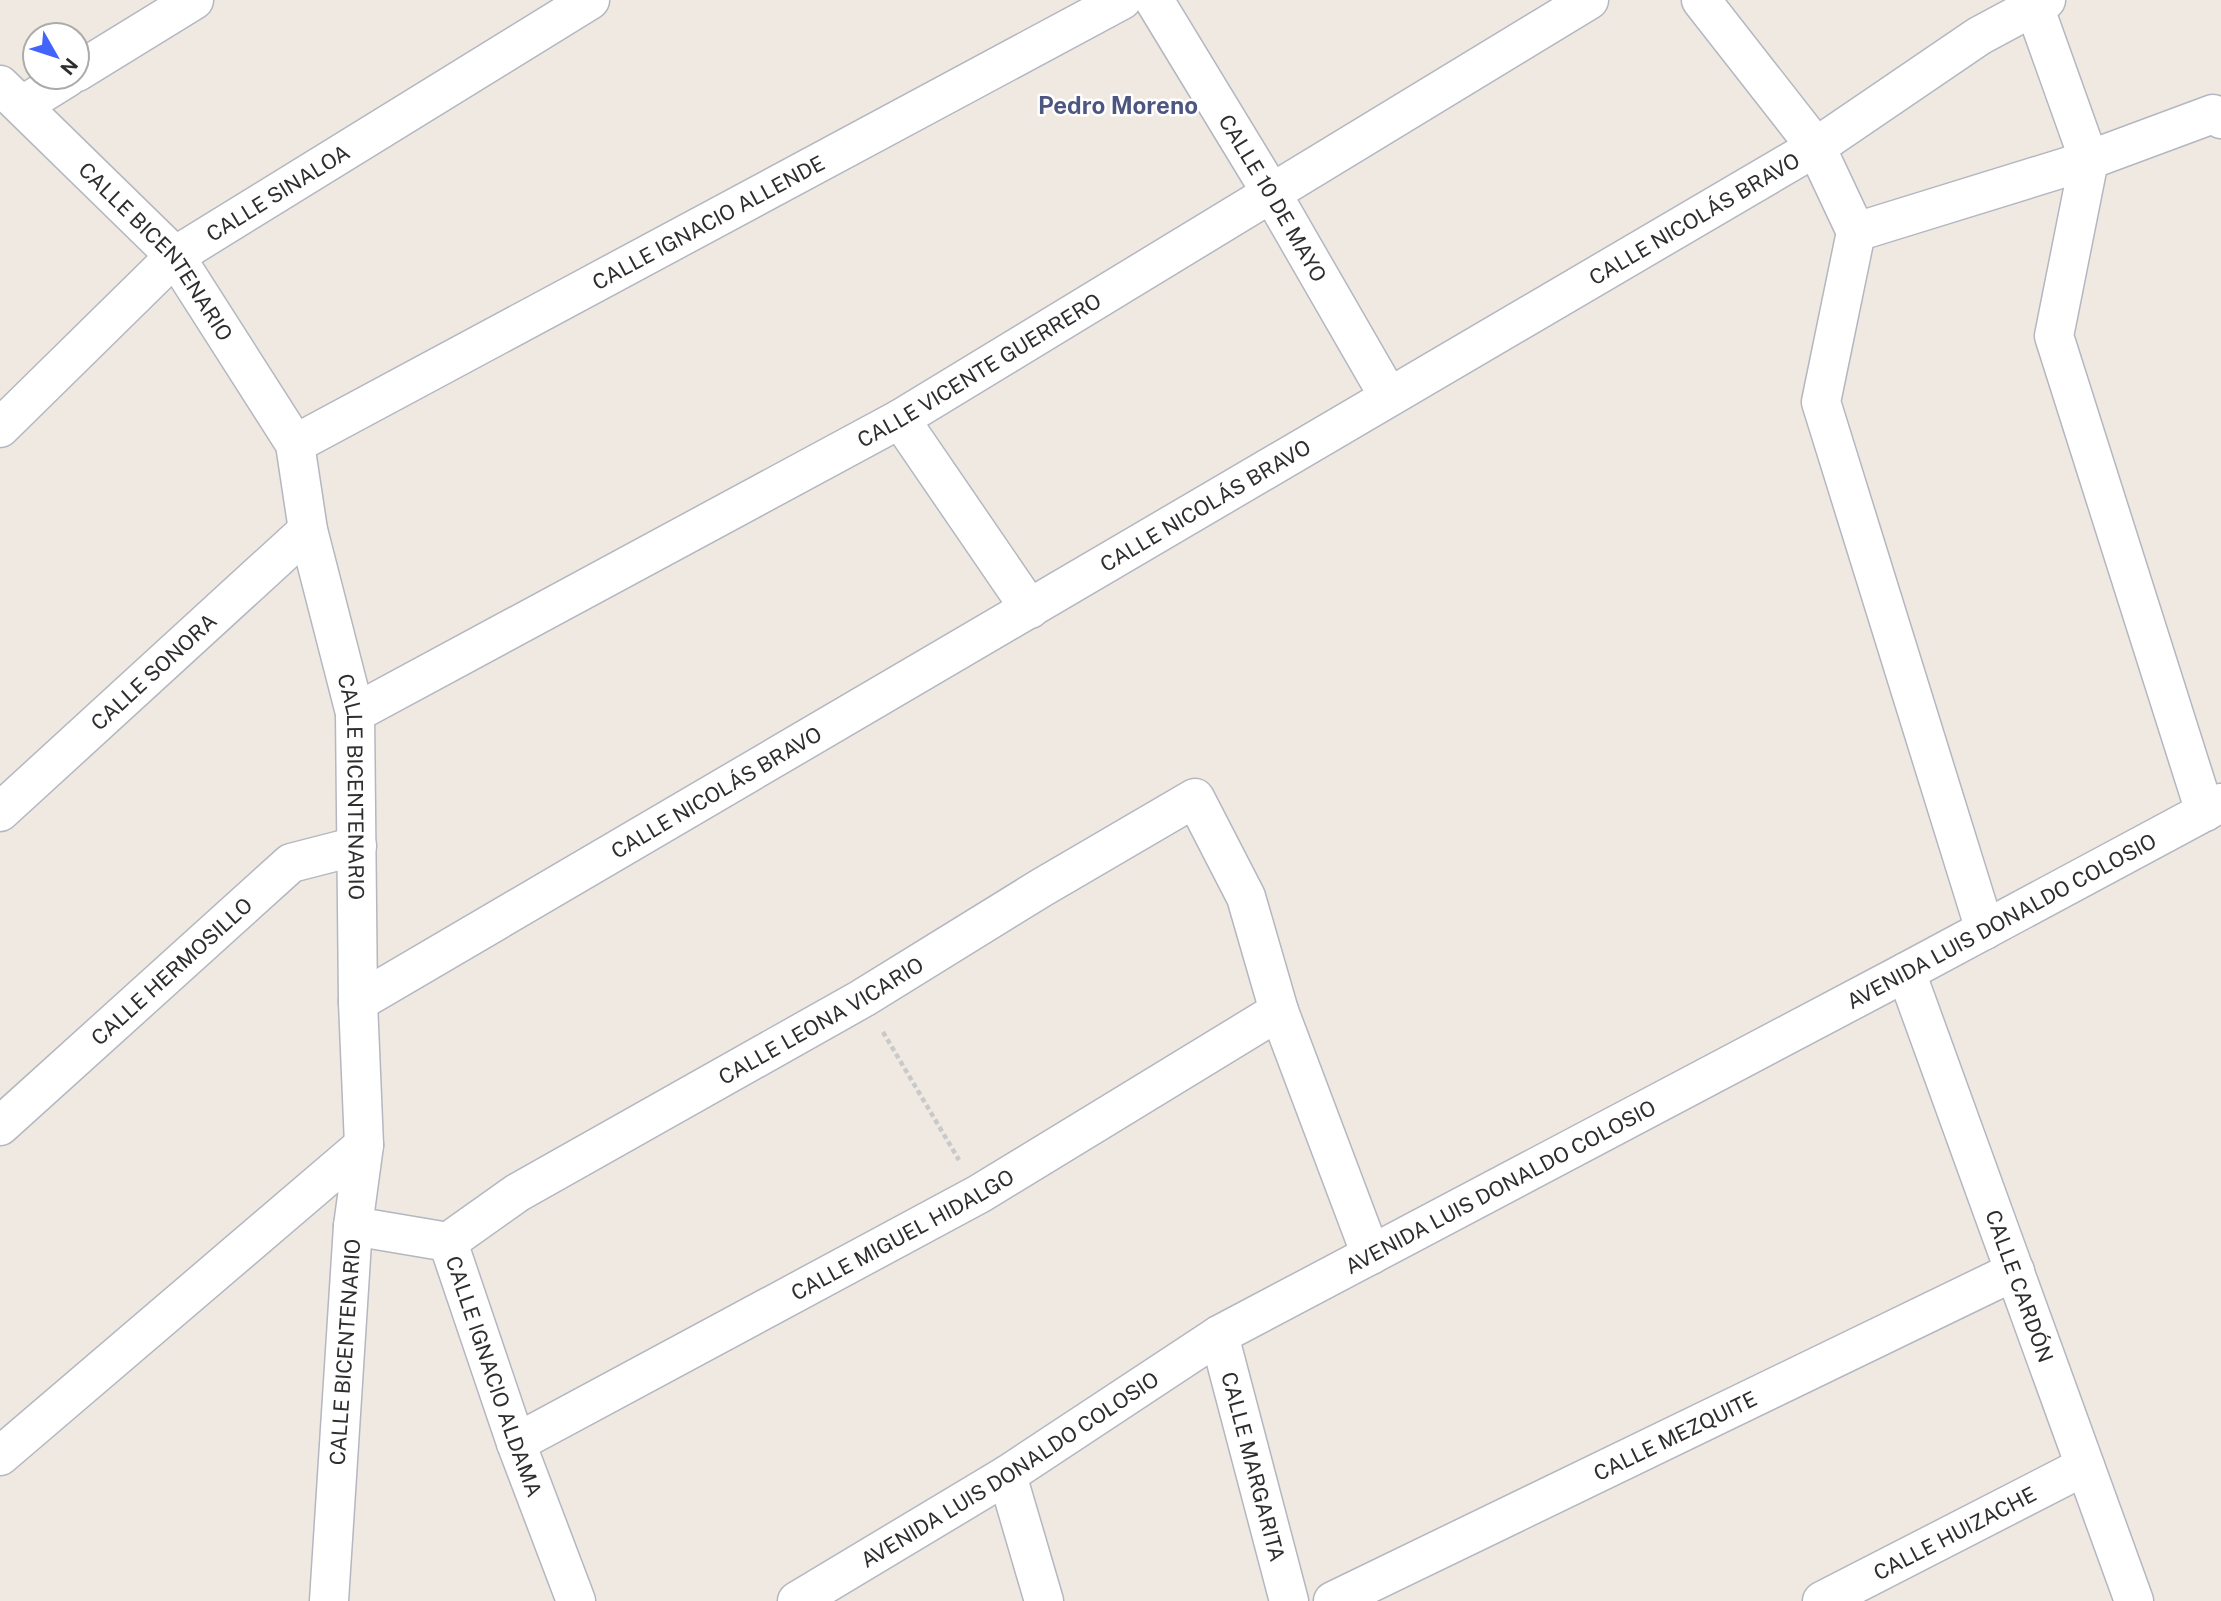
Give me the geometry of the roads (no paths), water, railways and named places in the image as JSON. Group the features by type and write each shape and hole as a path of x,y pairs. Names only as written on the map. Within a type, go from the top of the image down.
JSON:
{"street":[{"path":"91,63 194,0"},
{"name":"CALLE SINALOA","path":"0,428 176,256 590,0"},
{"name":"CALLE IGNACIO ALLENDE","path":"295,444 1122,0"},
{"name":"CALLE 10 DE MAYO","path":"1154,0 1272,194 1389,397"},
{"name":"CALLE VICENTE GUERRERO","path":"355,713 900,419 1589,0"},
{"path":"1701,0 1816,147 1856,232 1821,402 1985,930"},
{"path":"2040,3 2089,160 2054,336 2213,808"},
{"name":"CALLE NICOLÁS BRAVO","path":"358,1002 1816,147 1979,36 2040,3"},
{"name":"CALLE BICENTENARIO","path":"11,95 176,256 295,444 308,530 355,713 358,1002 364,1145 353,1226 329,1601"},
{"path":"1856,232 2089,160 2213,114 2221,119"},
{"path":"900,419 1030,609"},
{"name":"CALLE SONORA","path":"0,811 308,530"},
{"name":"CALLE LEONA VICARIO","path":"448,1242 517,1193 863,998 1041,888 1195,798 1246,897 1279,1011"},
{"name":"AVENIDA LUIS DONALDO COLOSIO","path":"797,1601 1007,1475 1219,1335 2213,808"},
{"name":"CALLE HERMOSILLO","path":"0,1126 291,863 357,846"},
{"name":"CALLE CARDÓN","path":"1906,972 2134,1601"},
{"path":"1279,1011 1371,1255"},
{"name":"CALLE MIGUEL HIDALGO","path":"516,1443 979,1194 1279,1011"},
{"path":"0,1456 364,1145"},
{"name":"CALLE IGNACIO ALDAMA","path":"353,1226 448,1242 516,1443 576,1601"},
{"name":"CALLE MEZQUITE","path":"1334,1601 2015,1271"},
{"name":"CALLE MARGARITA","path":"1219,1335 1289,1601"},
{"name":"CALLE HUIZACHE","path":"1822,1601 2085,1466"},
{"path":"1007,1475 1044,1601"}],"district":[{"name":"Pedro Moreno","path":"1118,105"}]}
